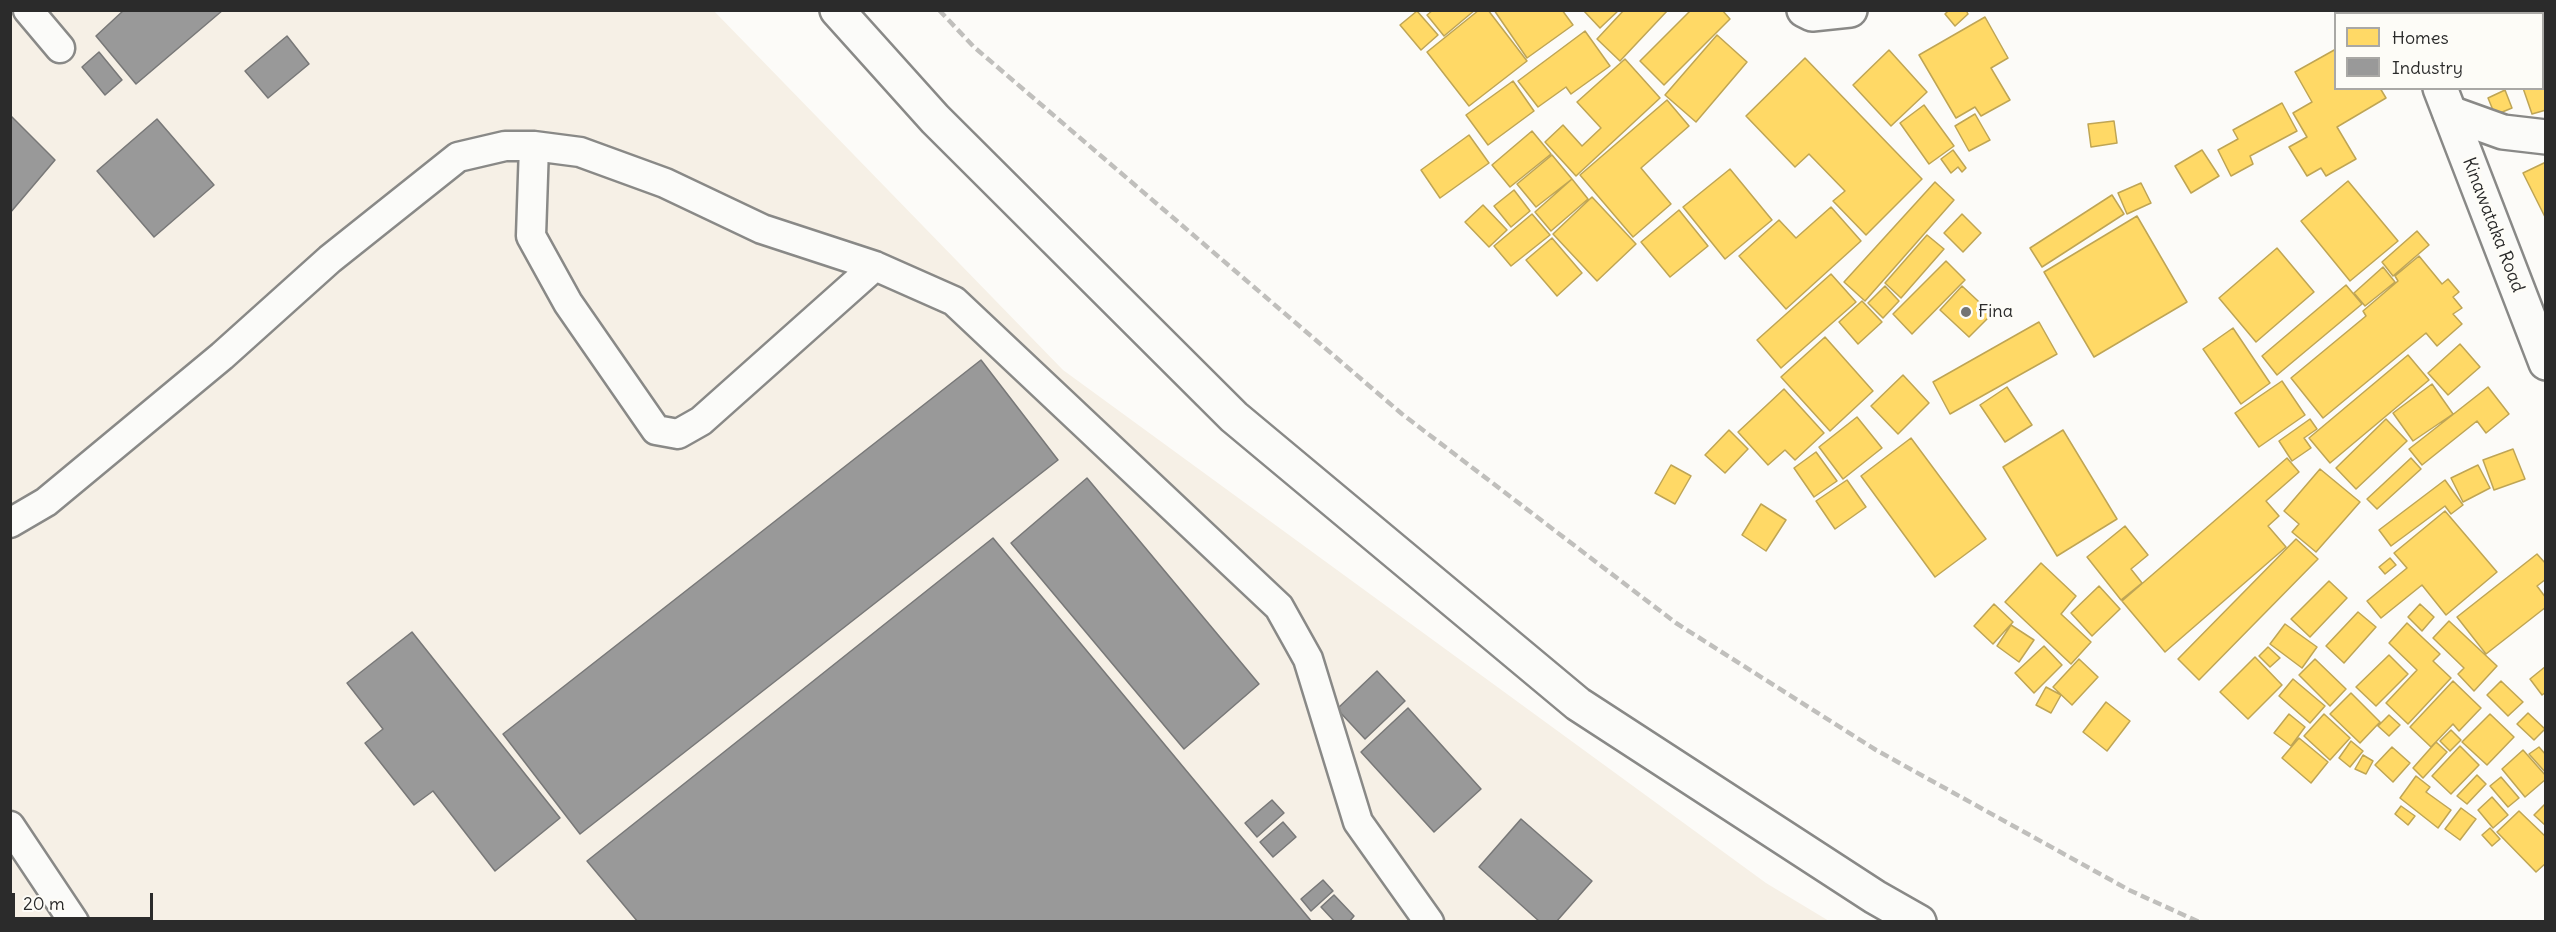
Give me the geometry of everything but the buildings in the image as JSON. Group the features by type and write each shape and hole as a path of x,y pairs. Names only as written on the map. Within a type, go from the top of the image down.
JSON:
{"street":[{"path":"837,10 934,119 1243,425 1578,704 1875,897 1918,921"},
{"path":"1804,10 1812,14 1850,10"},
{"path":"2445,101 2503,132 2546,137"},
{"name":"Kinawataka Road","path":"2445,101 2546,363"}],"lane":[{"path":"28,10 60,48"},
{"path":"10,523 55,495 222,357 330,259 458,157 505,146 534,146 580,152 665,183 762,229 875,266 954,301 1279,607 1308,659 1358,822 1429,921"},
{"path":"534,146 531,236 568,303 656,430 678,434 701,422 875,266"},
{"path":"10,826 74,921"}],"shaded area":[{"path":"10,11 714,11 1063,370 1766,883 1829,921 11,921"}],"railway":[{"path":"939,10 974,47 1402,414 1676,623 1876,750 2129,890 2199,922"}],"place":[{"name":"Fina","path":"1966,312"}]}
